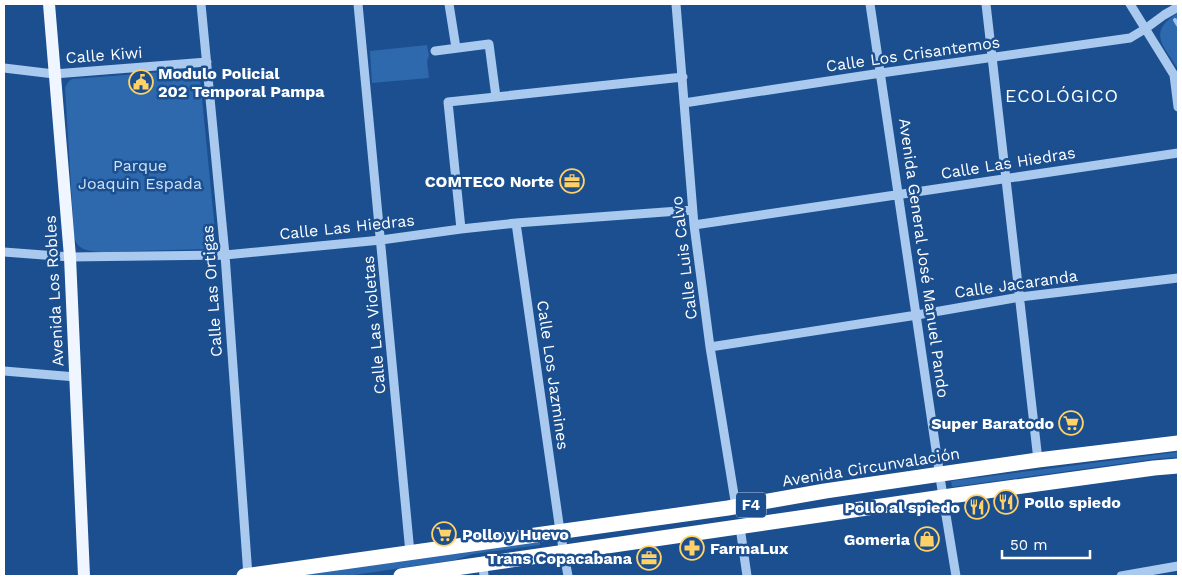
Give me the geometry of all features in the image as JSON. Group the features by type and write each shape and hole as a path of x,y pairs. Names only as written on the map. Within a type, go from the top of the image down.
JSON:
{"highway":[{"name":"Avenida Circunvalación","path":"244,576 736,507 825,491 1038,460 1178,443"},
{"name":"F4","path":"401,576 484,570 564,553 944,497 1178,466"}],"main road":[{"name":"Avenida Los Robles","path":"49,4 70,257 84,576"}],"street":[{"name":"Calle Las Ortigas","path":"201,4 225,255 248,576"},
{"name":"Calle Las Violetas","path":"358,4 410,553"},
{"path":"449,4 456,48"},
{"name":"Calle Luis Calvo","path":"676,4 692,210 710,347 736,507"},
{"name":"Avenida General José Manuel Pando","path":"870,4 956,576"},
{"path":"986,4 1038,460"},
{"path":"1130,4 1174,74 1178,107"},
{"name":"Calle Los Crisantemos","path":"684,103 1130,38 1178,6"},
{"path":"435,51 489,44 496,97"},
{"name":"Calle Kiwi","path":"4,68 54,74 207,62"},
{"path":"461,229 448,102 683,77"},
{"name":"Calle Las Hiedras","path":"694,225 1178,152"},
{"name":"Calle Las Hiedras","path":"4,252 70,257 225,255 381,240 516,223 692,210"},
{"name":"Calle Los Jazmines","path":"516,223 568,576"},
{"name":"Calle Jacaranda","path":"710,347 1020,297 1178,278"},
{"path":"4,371 76,377"},
{"path":"740,527 747,576"},
{"path":"1122,576 1178,566"}],"green space":[{"path":"1178,13 1178,69 1163,46 1160,33 1168,20"},
{"path":"427,45 429,78 372,83 370,51"},
{"name":"Parque Joaquin Espada","path":"190,70 197,72 200,78 215,245 205,249 107,252 83,249 76,243 74,235 65,87 72,79"},
{"path":"1178,452 1178,457 952,487 951,481"},
{"path":"540,541 540,545 473,554 455,560 347,576 288,576"}],"waterway":[{"path":"1175,20 1178,25"}],"place":[{"name":"Modulo Policial 202 Temporal Pampa","path":"141,82"},
{"name":"COMTECO Norte","path":"572,181"},
{"name":"Super Baratodo","path":"1071,423"},
{"name":"Pollo spiedo","path":"1006,502"},
{"name":"Pollo al spiedo","path":"977,507"},
{"name":"Pollo y Huevo","path":"444,534"},
{"name":"Gomeria","path":"927,539"},
{"name":"FarmaLux","path":"692,548"},
{"name":"Trans Copacabana","path":"649,558"}],"district":[{"name":"ECOLÓGICO","path":"1062,95"}]}
